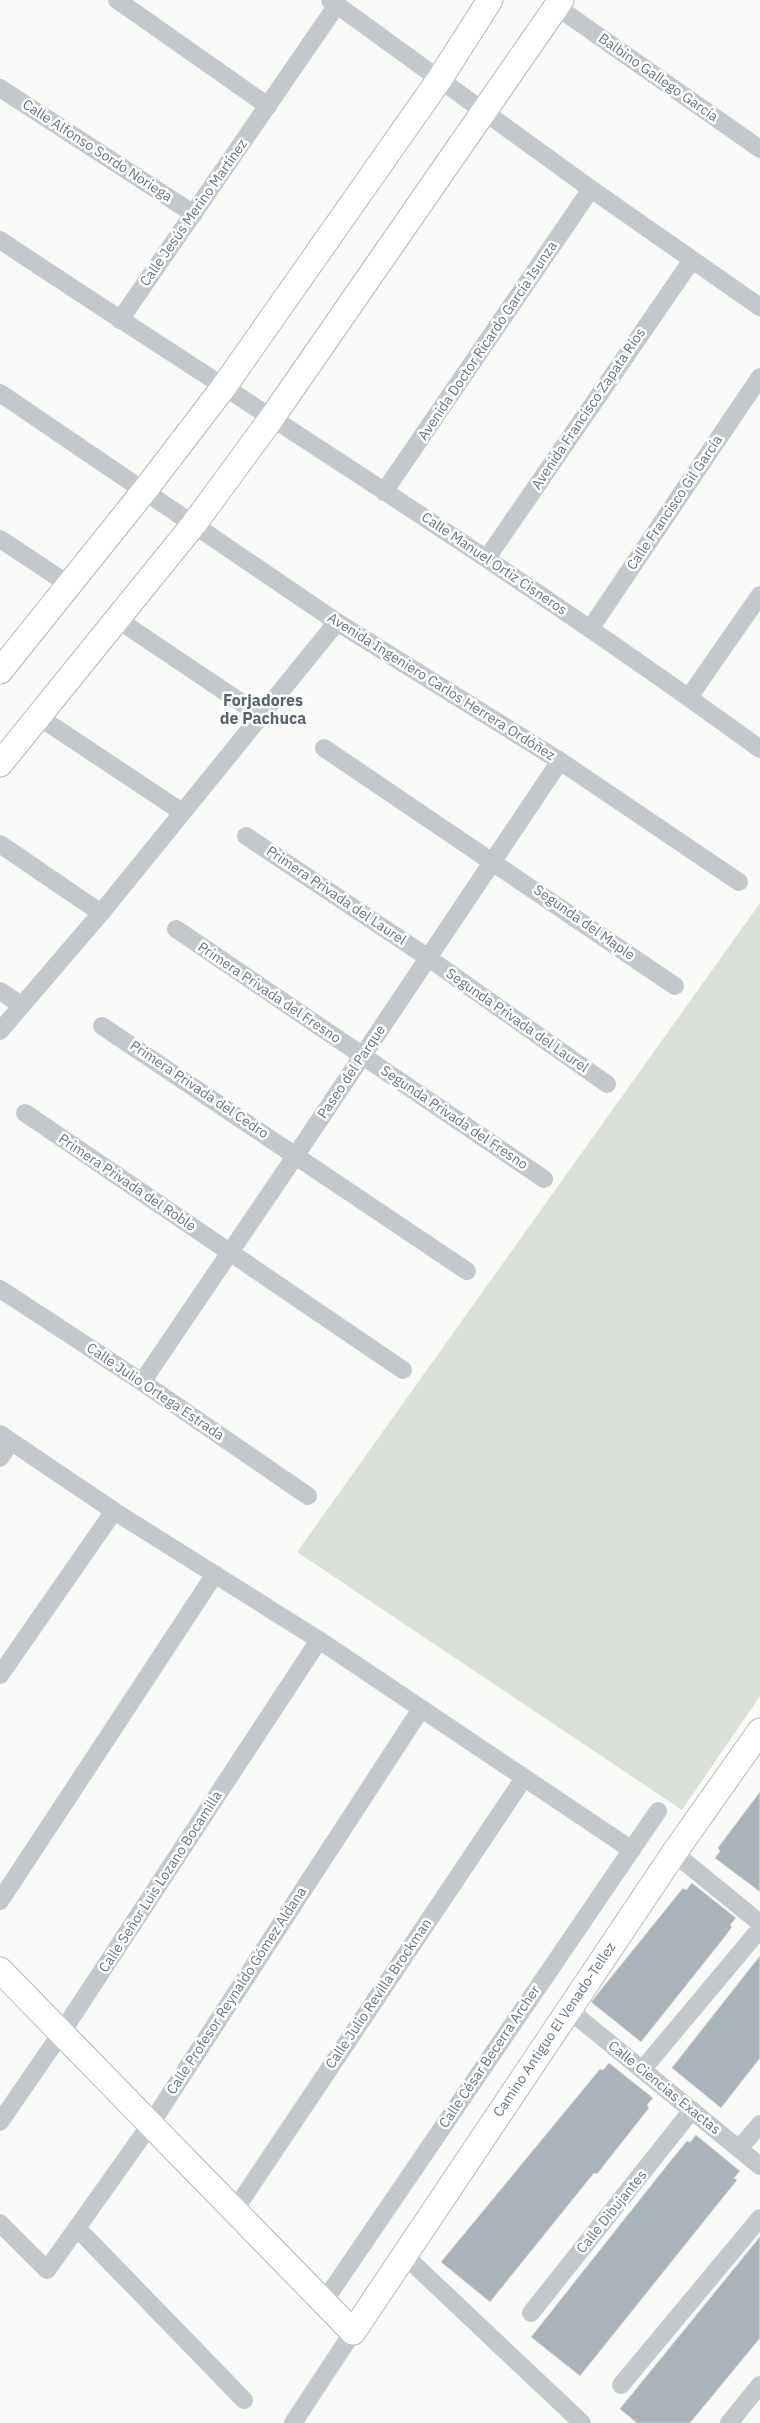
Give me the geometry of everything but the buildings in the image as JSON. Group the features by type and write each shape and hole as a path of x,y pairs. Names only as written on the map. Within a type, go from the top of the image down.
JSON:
{"street":[{"path":"117,0 268,106"},
{"path":"0,671 145,490 223,388 439,80 490,0"},
{"path":"334,2 591,190 760,307"},
{"name":"Calle Jesús Merino Martínez","path":"120,320 268,106 334,2"},
{"path":"0,764 40,717 194,524 271,419 559,3"},
{"name":"Balbino Gallego García","path":"559,3 760,149"},
{"name":"Calle Alfonso Sordo Noriega","path":"0,88 194,214"},
{"name":"Avenida Doctor Ricardo García Isunza","path":"384,492 591,190"},
{"name":"Calle Manuel Ortiz Cisneros","path":"0,240 223,388 487,558 690,698 760,749"},
{"name":"Avenida Francisco Zapata Ríos","path":"487,558 692,260"},
{"name":"Calle Francisco Gil García","path":"590,629 760,376"},
{"name":"Avenida Ingeniero Carlos Herrera Ordóñez","path":"0,393 337,622 560,761 739,882"},
{"path":"0,539 68,584"},
{"path":"690,698 760,595"},
{"path":"117,619 261,716"},
{"path":"0,1031 101,913 337,622"},
{"path":"40,717 182,812"},
{"name":"Segunda del Maple","path":"324,748 492,860 674,986"},
{"name":"Paseo del Parque","path":"142,1382 560,761"},
{"name":"Primera Privada del Laurel","path":"246,836 427,957"},
{"path":"0,844 101,913"},
{"name":"Primera Privada del Fresno","path":"176,929 363,1056"},
{"name":"Segunda Privada del Laurel","path":"427,957 607,1084"},
{"path":"0,991 21,1005"},
{"name":"Primera Privada del Cedro","path":"102,1026 467,1271"},
{"name":"Segunda Privada del Fresno","path":"363,1056 544,1179"},
{"name":"Primera Privada del Roble","path":"25,1113 403,1370"},
{"name":"Calle Julio Ortega Estrada","path":"0,1290 142,1382 308,1496"},
{"path":"0,1458 6,1438 114,1511 319,1640 632,1850"},
{"path":"0,1676 114,1511"},
{"path":"0,1901 215,1574"},
{"name":"Calle Señor Luis Lozano Bocamilla","path":"0,2122 62,2032 319,1640"},
{"name":"Calle Profesor Reynaldo Gómez Aldana","path":"0,2223 47,2270 150,2124 421,1709"},
{"name":"Camino Antiguo El Venado-Tellez","path":"353,2332 403,2254 674,1853 760,1731"},
{"name":"Calle Julio Revilla Brockman","path":"234,2211 524,1778"},
{"name":"Calle César Becerra Archer","path":"323,2303 658,1811"},
{"path":"674,1853 760,1923"},
{"path":"642,2070 760,1929"},
{"path":"0,1970 353,2332 293,2423"},
{"name":"Calle Ciencias Exactas","path":"569,2010 760,2166"},
{"name":"Calle Dibujantes","path":"531,2313 692,2110"},
{"path":"740,2149 760,2124"},
{"path":"621,2385 760,2218"},
{"path":"77,2228 244,2400"},
{"path":"403,2254 582,2423"},
{"path":"729,2423 760,2385"}],"shaded area":[{"path":"760,903 760,1696 682,1810 297,1552"}],"district":[{"name":"Forjadores de Pachuca","path":"263,710"}]}
